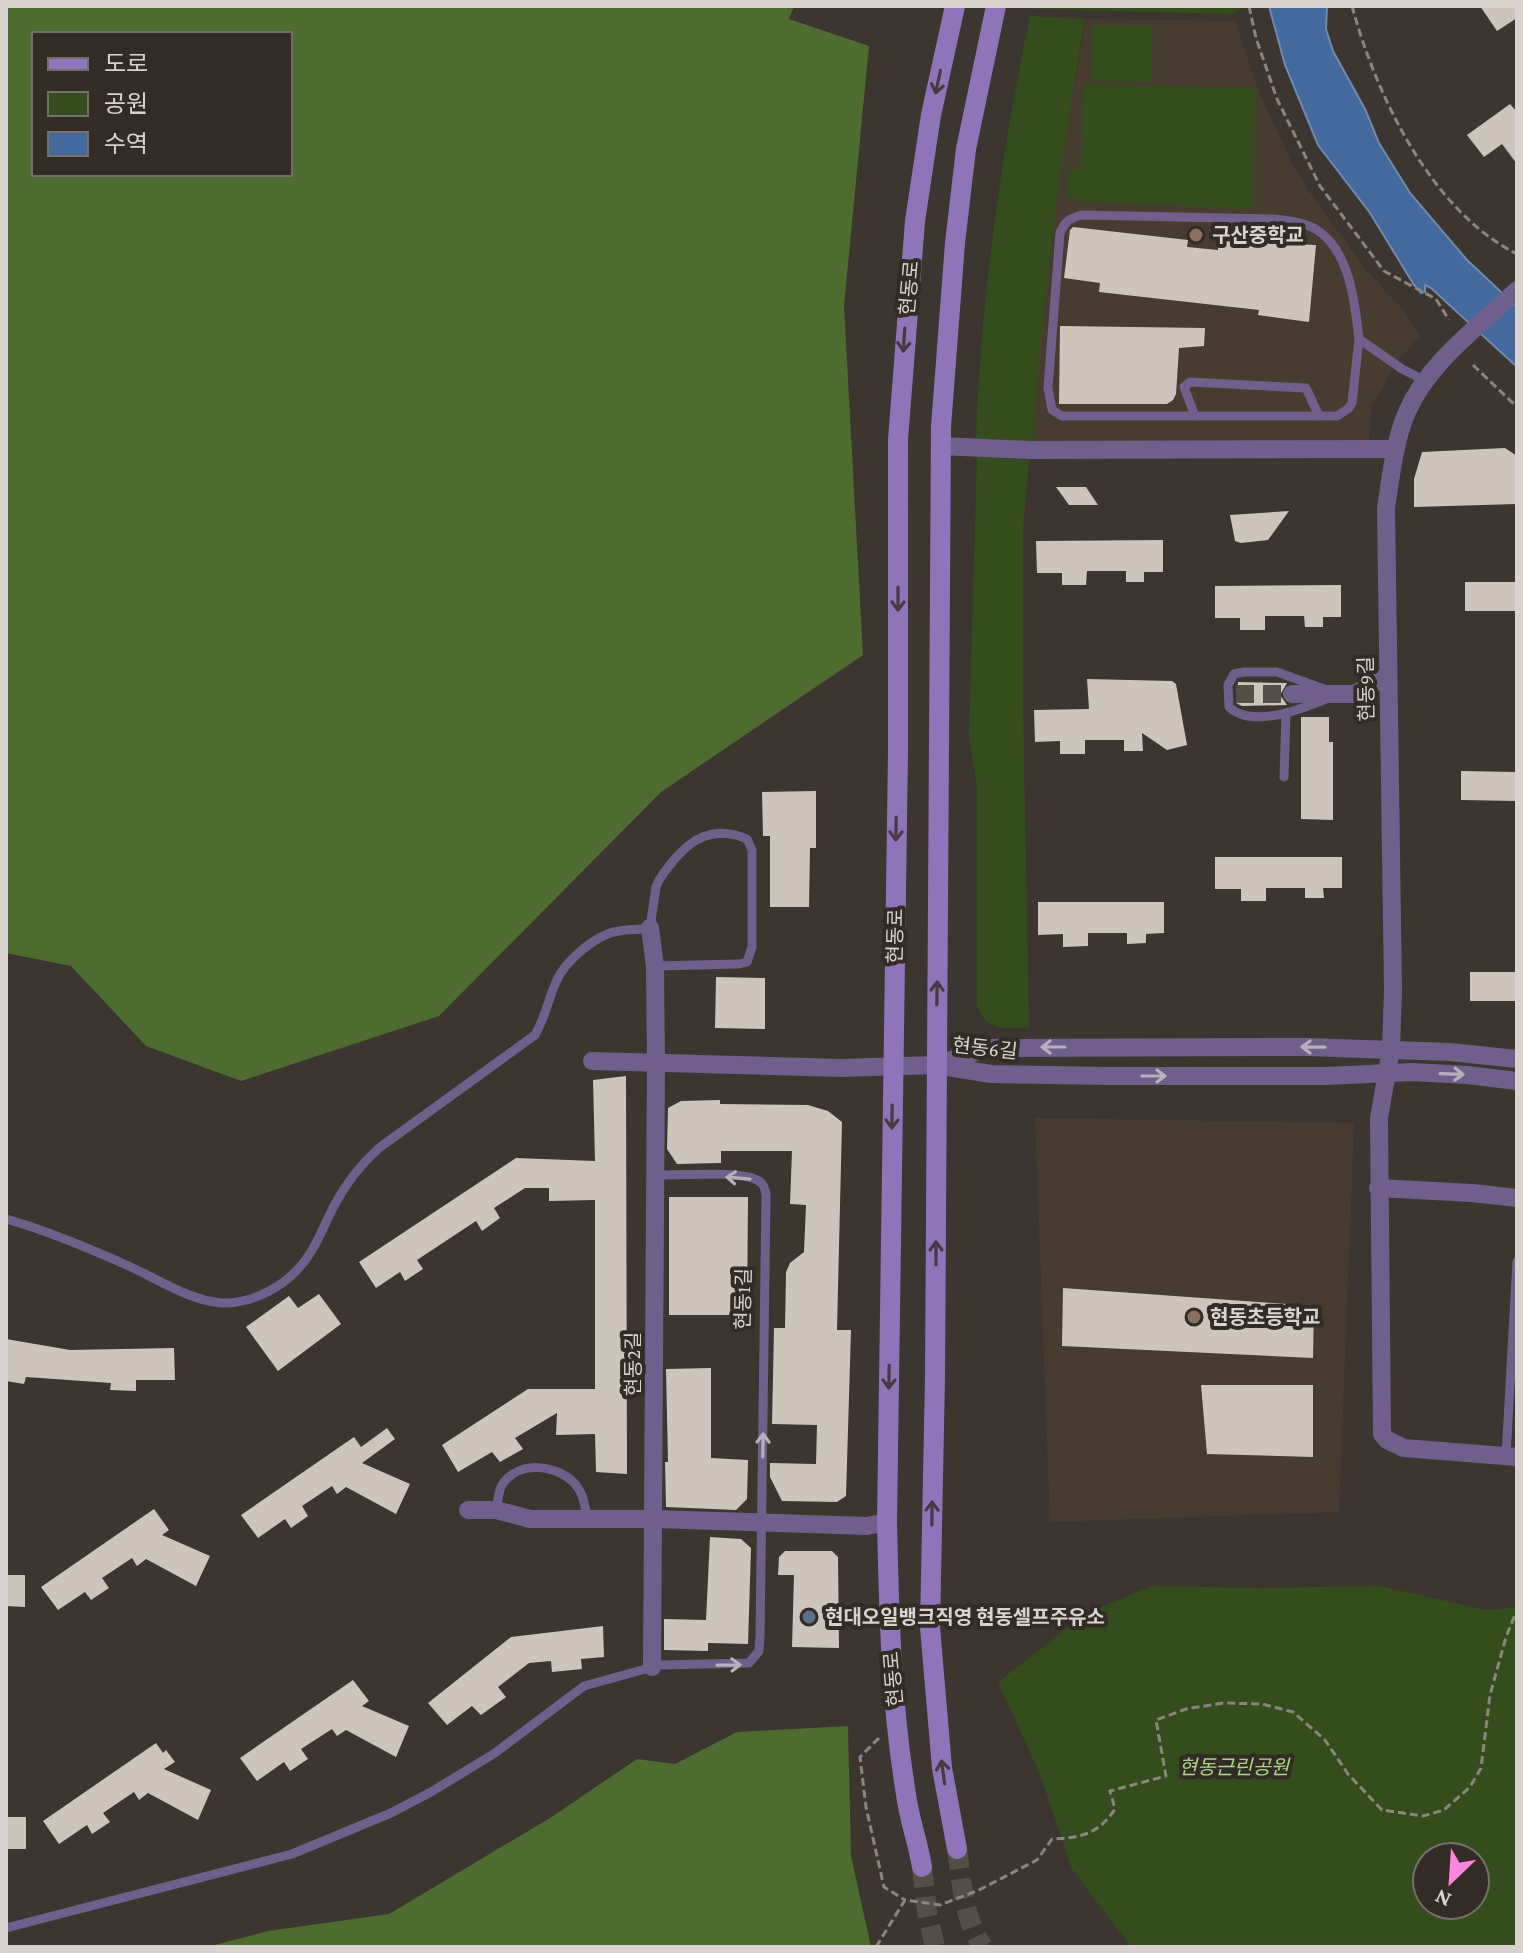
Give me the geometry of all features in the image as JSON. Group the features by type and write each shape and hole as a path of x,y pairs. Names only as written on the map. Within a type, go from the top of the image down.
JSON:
{"main road":[{"name":"현동로","path":"922,1867 906,1799 897,1720 890,1633 887,1522 898,751 898,440 915,221 931,115 955,6"},
{"name":"현동로","path":"957,1849 942,1768 930,1627 936,1362 940,446 962,181 996,6"}],"street":[{"name":"현동9길","path":"1512,1457 1404,1448 1382,1434 1378,1188 1379,1118 1391,1049 1393,990 1386,508 1396,449 1406,414 1426,381 1451,351 1517,290"},
{"path":"940,446 1030,450 1396,449"},
{"path":"1292,694 1354,694 1388,676"},
{"name":"현동2길","path":"650,928 655,966 656,1062 652,1667"},
{"name":"현동6길","path":"936,1065 988,1048 1391,1049 1517,1059"},
{"path":"592,1061 841,1068 936,1065"},
{"name":"현동6길","path":"936,1065 991,1074 1326,1076 1386,1073 1467,1075 1517,1081"},
{"path":"1378,1188 1517,1198"},
{"path":"468,1510 496,1510 530,1519 654,1519 867,1526 887,1522"}],"lane":[{"path":"1082,215 1274,219 1309,226 1330,242 1339,257 1355,305 1359,339 1349,408 1337,416 1319,416 1062,416 1052,410 1048,388 1060,233 1064,223 1071,217 1082,215"},
{"path":"1359,339 1402,369 1426,381"},
{"path":"1195,416 1184,387 1190,382 1306,388 1319,416"},
{"path":"1277,672 1338,694 1286,713 1242,715 1229,707 1228,685 1234,674 1277,672"},
{"path":"1284,777 1286,713"},
{"name":"현동2길","path":"650,928 659,880 693,840 717,833 747,839 752,850 752,947 747,962 655,966"},
{"path":"6,1219 96,1251 191,1295 222,1303 250,1299 270,1291 297,1271 310,1255 341,1193 364,1162 535,1035 544,1021 555,984 568,965 603,936 618,931 650,928"},
{"name":"현동1길","path":"652,1667 674,1664 740,1665 755,1658 759,1651 766,1211 765,1187 758,1180 655,1175"},
{"path":"1512,1457 1517,1261"},
{"path":"496,1510 503,1483 518,1471 531,1467 561,1473 576,1484 584,1498 587,1519"},
{"path":"6,1928 292,1854 322,1843 431,1792 495,1753 584,1686 652,1667"}],"path":[{"path":"1249,6 1256,38 1277,99 1320,186 1384,271 1436,299 1449,320"},
{"path":"1352,6 1362,44 1377,81 1422,163 1470,222 1502,247 1517,254"},
{"path":"1473,365 1517,407"},
{"path":"897,1720 860,1757 866,1807 884,1887 905,1900 940,1905 979,1890 1037,1860 1052,1839 1081,1837 1105,1824 1115,1809 1110,1791 1166,1776 1156,1720 1186,1709 1223,1703 1262,1704 1293,1712 1325,1740 1348,1774 1382,1810 1423,1816 1444,1810 1470,1787 1481,1768 1490,1695 1517,1610"},
{"path":"876,1947 905,1900"}],"shaded area":[{"name":"구산중학교","path":"1086,19 1235,21 1261,97 1292,163 1364,267 1405,312 1420,336 1400,358 1372,405 1369,441 1033,442 1041,323 1051,240"},
{"name":"현동초등학교","path":"1035,1118 1354,1123 1339,1512 1050,1522"}],"green space":[{"path":"6,6 794,6 789,19 869,46 844,306 863,655 661,792 439,1016 241,1081 146,1046 71,966 6,953"},
{"path":"1033,6 1242,6 1232,14 1035,9"},
{"path":"1030,16 1085,19 1053,230 1033,442 976,439 982,333 994,226"},
{"path":"1092,25 1153,26 1152,82 1092,81"},
{"path":"1083,84 1256,88 1254,209 1084,202 1066,198 1068,170 1081,169"},
{"path":"977,456 1029,460 1023,530 1023,699 1029,1028 997,1027 986,1020 977,1005 977,787 969,736"},
{"name":"현동근린공원","path":"1152,1586 1380,1586 1486,1610 1517,1607 1517,1947 1131,1947 1072,1869 1040,1774 998,1682 1087,1613"},
{"path":"848,1726 851,1856 871,1947 207,1947 268,1931 389,1914 550,1818 637,1759 675,1764 737,1732"}],"water":[{"path":"1269,6 1327,6 1326,29 1333,51 1365,109 1379,143 1410,193 1467,260 1517,307 1517,367 1431,288 1425,285 1425,292 1421,293 1414,285 1370,213 1318,145 1285,65"}],"building":[{"path":"1480,6 1517,6 1517,18 1497,31"},
{"path":"1510,104 1517,112 1517,164 1502,144 1484,157 1467,135"},
{"path":"1073,227 1188,240 1187,247 1218,250 1218,241 1316,245 1309,322 1258,315 1259,310 1099,292 1100,283 1064,278 1070,230"},
{"path":"1060,326 1205,328 1204,346 1179,348 1176,394 1167,404 1059,404"},
{"path":"1505,448 1517,456 1517,504 1414,507 1414,479 1422,452"},
{"path":"1056,487 1086,487 1098,505 1069,505"},
{"path":"1289,511 1268,540 1235,541 1230,515"},
{"path":"1163,540 1163,572 1144,572 1144,582 1126,582 1126,571 1087,571 1086,585 1062,585 1062,573 1037,573 1036,541"},
{"path":"1465,582 1517,582 1517,611 1465,611"},
{"path":"1341,585 1341,617 1323,617 1323,627 1305,627 1304,616 1265,616 1265,630 1240,630 1240,618 1215,618 1215,586"},
{"path":"1087,679 1172,681 1176,684 1187,745 1167,750 1142,733 1143,751 1124,751 1124,740 1085,740 1085,754 1060,754 1060,741 1035,742 1034,710 1089,709"},
{"path":"1238,682 1287,683 1280,695 1287,705 1242,706 1236,703"},
{"path":"1301,717 1329,717 1329,742 1333,742 1333,820 1301,819"},
{"path":"1461,771 1517,772 1517,801 1461,800"},
{"path":"816,791 816,848 810,848 809,907 770,907 770,836 763,836 762,792"},
{"path":"1215,857 1342,857 1342,888 1323,888 1324,898 1305,898 1305,888 1266,888 1266,901 1241,901 1241,889 1215,889"},
{"path":"1038,902 1164,902 1164,933 1146,934 1146,943 1127,944 1127,933 1088,933 1088,946 1063,947 1063,934 1038,935"},
{"path":"1470,972 1517,972 1517,1001 1470,1001"},
{"path":"716,977 765,978 765,1029 715,1028"},
{"path":"626,1076 627,1474 596,1472 595,1434 556,1435 557,1413 515,1438 523,1449 500,1462 492,1452 458,1472 442,1445 528,1389 595,1389 595,1200 549,1201 549,1188 525,1188 494,1208 500,1218 482,1231 476,1221 417,1260 423,1269 405,1281 400,1272 376,1288 359,1262 516,1158 595,1161 593,1080"},
{"path":"720,1100 720,1104 808,1105 828,1111 842,1122 837,1330 851,1330 846,1496 837,1502 782,1501 770,1477 770,1463 816,1464 817,1425 772,1424 774,1328 785,1328 786,1272 790,1263 804,1252 806,1205 790,1204 792,1151 721,1151 721,1163 677,1164 667,1149 668,1108 681,1101"},
{"path":"669,1197 748,1197 747,1315 669,1315"},
{"path":"1063,1288 1314,1306 1313,1358 1062,1346"},
{"path":"319,1294 341,1324 278,1371 246,1327 289,1296 298,1308"},
{"path":"6,1339 70,1350 174,1348 175,1380 136,1380 136,1391 110,1390 111,1383 26,1377 24,1384 6,1381"},
{"path":"711,1368 711,1458 748,1460 747,1499 736,1510 666,1507 666,1369"},
{"path":"1201,1385 1313,1385 1313,1457 1207,1454"},
{"path":"387,1428 395,1439 362,1463 410,1484 396,1514 346,1487 337,1494 332,1486 302,1506 308,1516 291,1528 285,1519 258,1538 241,1515 354,1437 361,1447"},
{"path":"154,1509 169,1530 162,1535 210,1556 196,1586 146,1559 137,1566 132,1558 102,1578 109,1588 91,1600 85,1592 58,1610 41,1587"},
{"path":"710,1537 741,1539 751,1548 748,1644 708,1643 708,1651 664,1650 664,1619 706,1620"},
{"path":"785,1551 832,1551 838,1557 839,1648 792,1647 794,1575 778,1575 779,1557"},
{"path":"6,1575 25,1575 25,1607 6,1606"},
{"path":"603,1626 604,1657 581,1659 582,1669 552,1672 551,1661 529,1663 498,1687 506,1697 481,1715 472,1706 447,1725 428,1703 511,1637"},
{"path":"353,1680 369,1701 362,1706 409,1726 396,1757 346,1730 337,1736 332,1729 301,1749 308,1759 290,1771 284,1762 257,1781 240,1758"},
{"path":"156,1743 175,1762 164,1769 211,1790 198,1820 148,1793 139,1800 134,1792 103,1813 110,1822 92,1834 87,1825 59,1844 43,1821"},
{"path":"6,1817 26,1817 26,1849 6,1849"}],"tunnel":[{"path":"1236,694 1292,694"},
{"path":"957,1849 967,1912 983,1947"},
{"path":"922,1867 935,1947"}],"place":[{"name":"구산중학교","path":"1196,235"},
{"name":"현동초등학교","path":"1194,1317"},
{"name":"현대오일뱅크직영 현동셀프주유소","path":"809,1617"}]}
